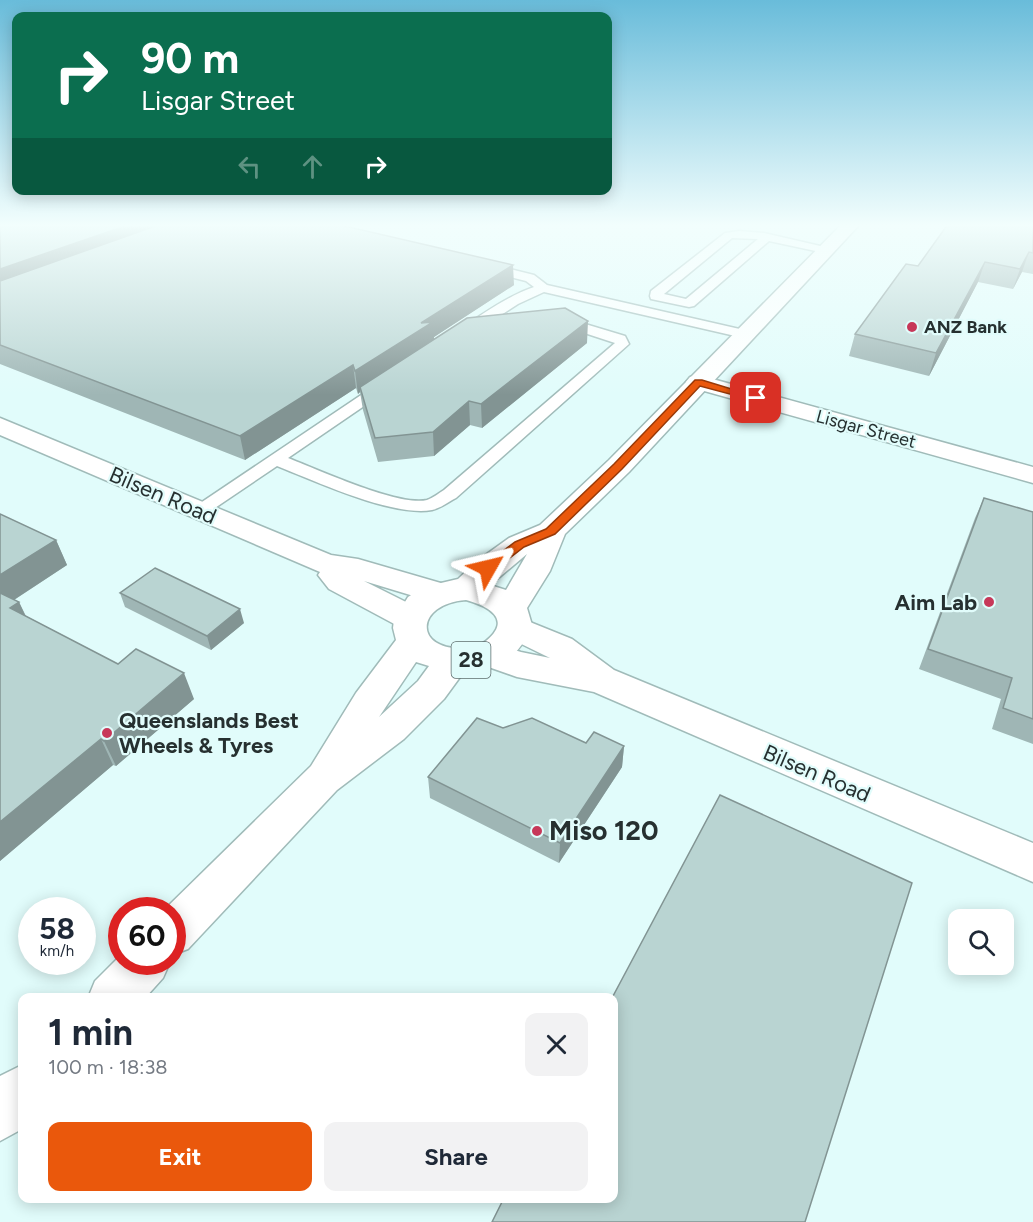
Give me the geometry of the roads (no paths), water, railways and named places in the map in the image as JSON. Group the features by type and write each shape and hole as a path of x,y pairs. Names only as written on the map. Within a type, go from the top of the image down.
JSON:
{"main road":[{"name":"28","path":"323,779 361,714 398,660 427,599 453,591 520,545 550,531 618,466 795,281"},
{"name":"Lisgar Street","path":"698,382 1033,475"},
{"name":"Bilsen Road","path":"0,426 325,564 358,569 453,591"},
{"name":"28","path":"412,630 430,655 453,661 480,659 492,655 511,638 512,617 542,559 550,531"},
{"name":"Bilsen Road","path":"325,564 340,582 412,630"},
{"path":"453,591 484,591 499,598 512,617"},
{"name":"Bilsen Road","path":"512,617 574,655 602,680"},
{"name":"Bilsen Road","path":"492,655 517,664 602,680 1033,863"},
{"name":"28","path":"186,920 323,779 391,729 431,690 453,661"},
{"path":"117,993 134,975"},
{"path":"0,1114 18,1095"}],"lane":[{"path":"534,281 543,288 657,316 744,334"},
{"path":"672,281 656,294 660,298 674,302 689,303 715,281"},
{"path":"454,339 504,306 527,293 543,288"},
{"path":"657,316 674,302"},
{"path":"504,306 527,312"},
{"path":"275,459 367,493 408,505 430,505 450,494 622,344 620,339 608,334 550,318"},
{"path":"199,510 394,379"}],"place":[{"name":"ANZ Bank","path":"912,327"},
{"name":"Aim Lab","path":"989,602"},
{"name":"Queenslands Best Wheels & Tyres","path":"107,733"},
{"name":"Miso 120","path":"537,831"}]}
